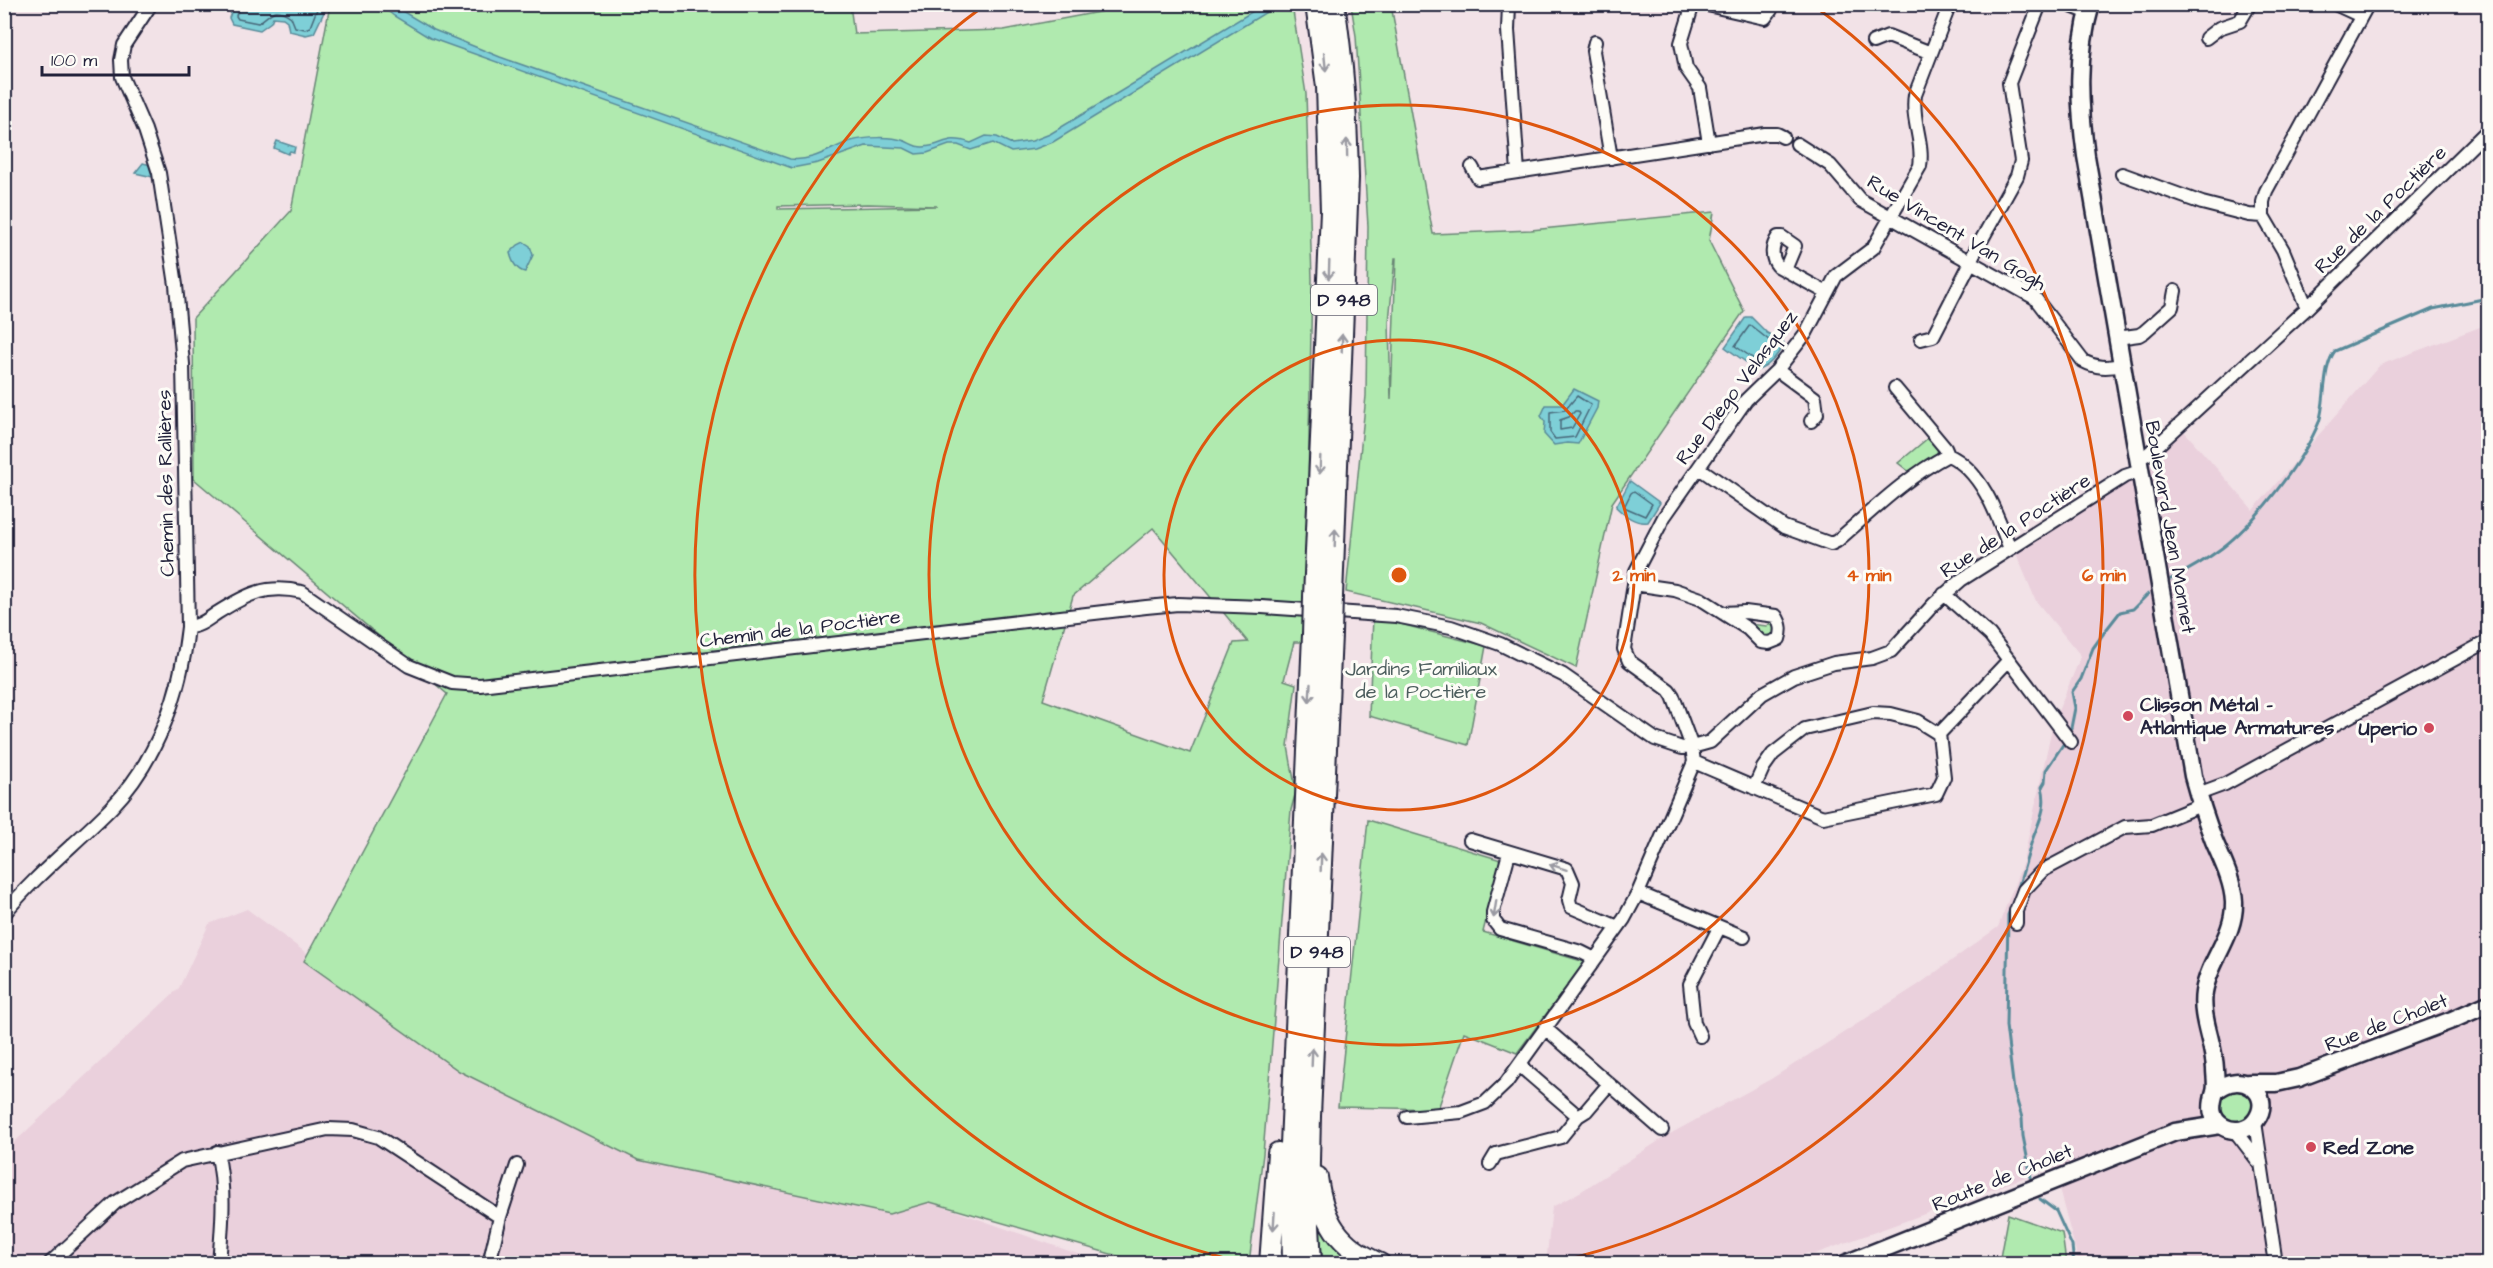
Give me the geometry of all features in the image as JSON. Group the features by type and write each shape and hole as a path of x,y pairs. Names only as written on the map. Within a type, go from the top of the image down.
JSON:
{"highway":[{"name":"D 948","path":"1311,1263 1308,1206 1331,201 1327,87 1316,4"},
{"name":"D 948","path":"1323,596 1348,178 1344,86 1334,4"},
{"name":"D 948","path":"1293,1263 1291,1145 1298,996 1322,634"},
{"path":"1270,1263 1283,1086 1298,996"},
{"path":"1310,1116 1319,1192 1330,1225 1339,1238 1355,1251 1380,1263"}],"main road":[{"name":"Boulevard Jean Monnet","path":"2090,9 2080,61 2081,118 2117,338 2199,800 2230,880 2234,903 2231,924 2208,976 2203,994 2204,1014 2213,1045"},
{"name":"Rue de Cholet","path":"2242,1082 2276,1083 2299,1078 2488,1006"},
{"path":"2213,1045 2242,1082 2258,1093 2258,1115 2249,1127 2227,1128 2215,1119 2213,1045"},
{"name":"Rue de Cholet","path":"2258,1115 2299,1078"},
{"path":"2213,1098 2222,1085 2242,1082"},
{"name":"Route de Cholet","path":"2175,1132 2213,1098"},
{"name":"Route de Cholet","path":"1845,1263 2175,1132 2227,1128"}],"street":[{"name":"Chemin des Rallières","path":"4,914 34,881 112,807 140,771 171,706 185,650 188,627 183,364 176,285 159,173 145,130 122,77 121,60 124,45 152,4"},
{"path":"1509,4 1508,30 1518,172"},
{"path":"1693,4 1681,43 1686,68 1700,88 1710,143"},
{"path":"1703,4 1765,18 1771,10 1762,4"},
{"name":"Rue Diego Velasquez","path":"1692,747 1669,690 1629,661 1625,655 1634,584 1639,565 1664,517 1746,400 1777,370 1806,333 1836,276 1867,255 1872,249 1920,166 1922,152 1913,107 1915,95 1950,4"},
{"path":"1921,339 1933,336 2017,176 2022,161 2009,83 2040,4"},
{"path":"2066,4 2090,9"},
{"path":"2206,38 2219,28 2240,21 2250,4"},
{"path":"2335,4 2361,16"},
{"path":"2307,308 2283,250 2263,216 2263,202 2266,191 2368,4"},
{"path":"1872,42 1888,36 1930,53"},
{"path":"1595,42 1593,51 1611,158"},
{"name":"Rue de la Poctière","path":"1692,747 1710,742 1762,694 1794,676 1828,664 1872,658 1891,651 1944,594 1962,580 2125,476 2307,308 2488,130"},
{"path":"1472,167 1478,178 1765,134 1777,134 1783,137"},
{"name":"Rue Vincent Van Gogh","path":"1797,144 1830,165 1860,200 2035,298 2083,362 2106,368 2122,365"},
{"path":"2122,174 2202,203 2249,215 2263,216"},
{"path":"1785,270 1827,293"},
{"path":"2117,338 2139,335 2144,332 2172,307 2175,291"},
{"path":"1777,370 1815,398 1817,414 1811,421"},
{"path":"1895,388 1946,448 1948,455"},
{"path":"1699,468 1784,527 1831,543 1838,541 1900,486 1930,464 1948,455"},
{"path":"1948,455 1957,459 1984,489 2010,549"},
{"path":"1634,584 1675,590 1701,599 1723,613"},
{"name":"Chemin de la Poctière","path":"188,627 204,622 254,593 284,588 302,592 312,598 409,666 452,683 480,685 1178,604 1396,615 1451,627 1500,644 1563,675 1655,739 1682,748 1692,747"},
{"path":"1944,594 1990,635 2071,742"},
{"path":"2016,923 2016,911 2024,890 2042,871 2125,827 2152,825 2488,641"},
{"path":"1939,735 2009,660"},
{"path":"1694,762 1754,788 1823,817 1936,794 1944,777 1939,735 1918,721 1891,714 1873,713 1805,729 1773,754 1763,768 1754,788"},
{"path":"1407,1117 1461,1112 1485,1103 1506,1083 1595,959 1638,893 1694,762 1692,747"},
{"path":"1470,840 1567,869 1573,883 1569,900 1571,907 1617,927"},
{"path":"1509,853 1493,912 1493,920 1500,929 1581,952 1595,959"},
{"path":"1638,893 1744,938"},
{"path":"1700,1036 1694,1023 1690,984 1719,928"},
{"path":"1545,1028 1662,1130"},
{"path":"1519,1065 1578,1116"},
{"path":"1490,1164 1496,1154 1562,1137 1578,1116 1586,1111 1610,1084"},
{"path":"2258,1115 2260,1164 2269,1204 2276,1263"},
{"path":"2227,1128 2260,1164"},
{"path":"49,1263 115,1203 182,1161 328,1129 353,1130 378,1137 500,1217"},
{"path":"217,1152 224,1178 219,1263"},
{"path":"489,1263 500,1217 517,1165"}],"shaded area":[{"path":"2488,324 2488,1263 2079,1263 2053,1167 1812,1255 1808,1253 1784,1263 1546,1264 1552,1207 1580,1192 1668,1135 1771,1079 1918,985 1998,927 2023,862 2053,723 2081,656 2036,601 2015,551 2184,431 2253,510 2380,365"},
{"path":"247,909 465,1071 889,1214 930,1202 1089,1258 1116,1263 5,1264 5,1151 179,988 209,924"}],"green space":[{"path":"330,5 850,5 854,34 1004,30 1136,5 1292,5 1306,94 1312,279 1305,642 1294,642 1284,680 1296,684 1288,746 1296,791 1291,810 1263,1154 1249,1263 1142,1263 930,1202 889,1214 638,1160 459,1071 304,961 447,694 194,479 193,318 291,211","holes":["868,204 937,206 778,209 778,206","1153,528 1248,642 1234,643 1190,753 1043,700 1073,596"]},
{"path":"1351,5 1391,5 1433,234 1531,230 1714,212 1709,241 1744,311 1612,503 1576,668 1481,623 1346,592 1366,396 1368,226 1356,36","holes":["1396,258 1391,400 1389,322"]},
{"path":"1928,438 1938,449 1936,456 1911,473 1898,463"},
{"name":"Jardins Familiaux de la Poctière","path":"1373,617 1486,646 1468,745 1369,716"},
{"path":"1741,618 1754,618 1748,622 1749,624 1767,626 1773,621 1776,635 1766,639"},
{"path":"1368,820 1501,860 1483,932 1585,962 1517,1053 1464,1032 1438,1109 1338,1107"},
{"path":"2225,1089 2249,1090 2257,1107 2241,1126 2222,1120 2216,1101"},
{"path":"1317,1207 1365,1263 1323,1263"},
{"path":"2008,1214 2062,1233 2066,1263 1999,1263"}],"water":[{"path":"234,5 325,5 325,10 314,33 306,35 289,31 287,21 283,18 273,17 271,22 260,30 232,24 229,18"},
{"path":"380,5 392,5 434,30 500,57 790,159 798,159 814,156 851,141 871,138 899,139 923,147 950,140 971,143 986,136 997,137 1012,144 1032,141 1050,134 1263,5 1278,5 1053,142 1035,149 1011,152 993,143 971,150 958,145 949,145 927,153 916,154 904,148 866,146 818,163 792,168 430,38"},
{"path":"277,141 295,147 294,152 290,151 288,154 274,148"},
{"path":"143,163 151,165 153,177 135,173"},
{"path":"524,242 530,246 533,255 525,272 515,265 510,253"},
{"path":"1746,317 1751,317 1767,333 1783,341 1784,344 1769,364 1757,370 1725,347"},
{"path":"1574,389 1598,401 1597,408 1578,444 1554,445 1544,434 1545,422 1541,416 1546,405 1562,405"},
{"path":"1630,481 1660,503 1648,522 1626,516 1616,507"}],"waterway":[{"path":"2171,579 2210,557 2235,537 2263,507 2290,472 2319,422 2328,366 2335,351 2433,309 2488,298"},
{"path":"2071,728 2075,708 2072,692 2081,679 2093,648 2120,612 2133,609 2148,594"},
{"path":"2014,900 2044,804 2042,787 2046,770 2064,743"},
{"path":"2011,907 2008,915 2006,1026 2014,1091 2022,1118 2031,1177"},
{"path":"2040,1199 2056,1211 2072,1246 2074,1264"}],"place":[{"name":"Clisson Métal - Atlantique Armatures","path":"2128,716"},
{"name":"Uperio","path":"2429,728"},
{"name":"Red Zone","path":"2311,1147"}]}
